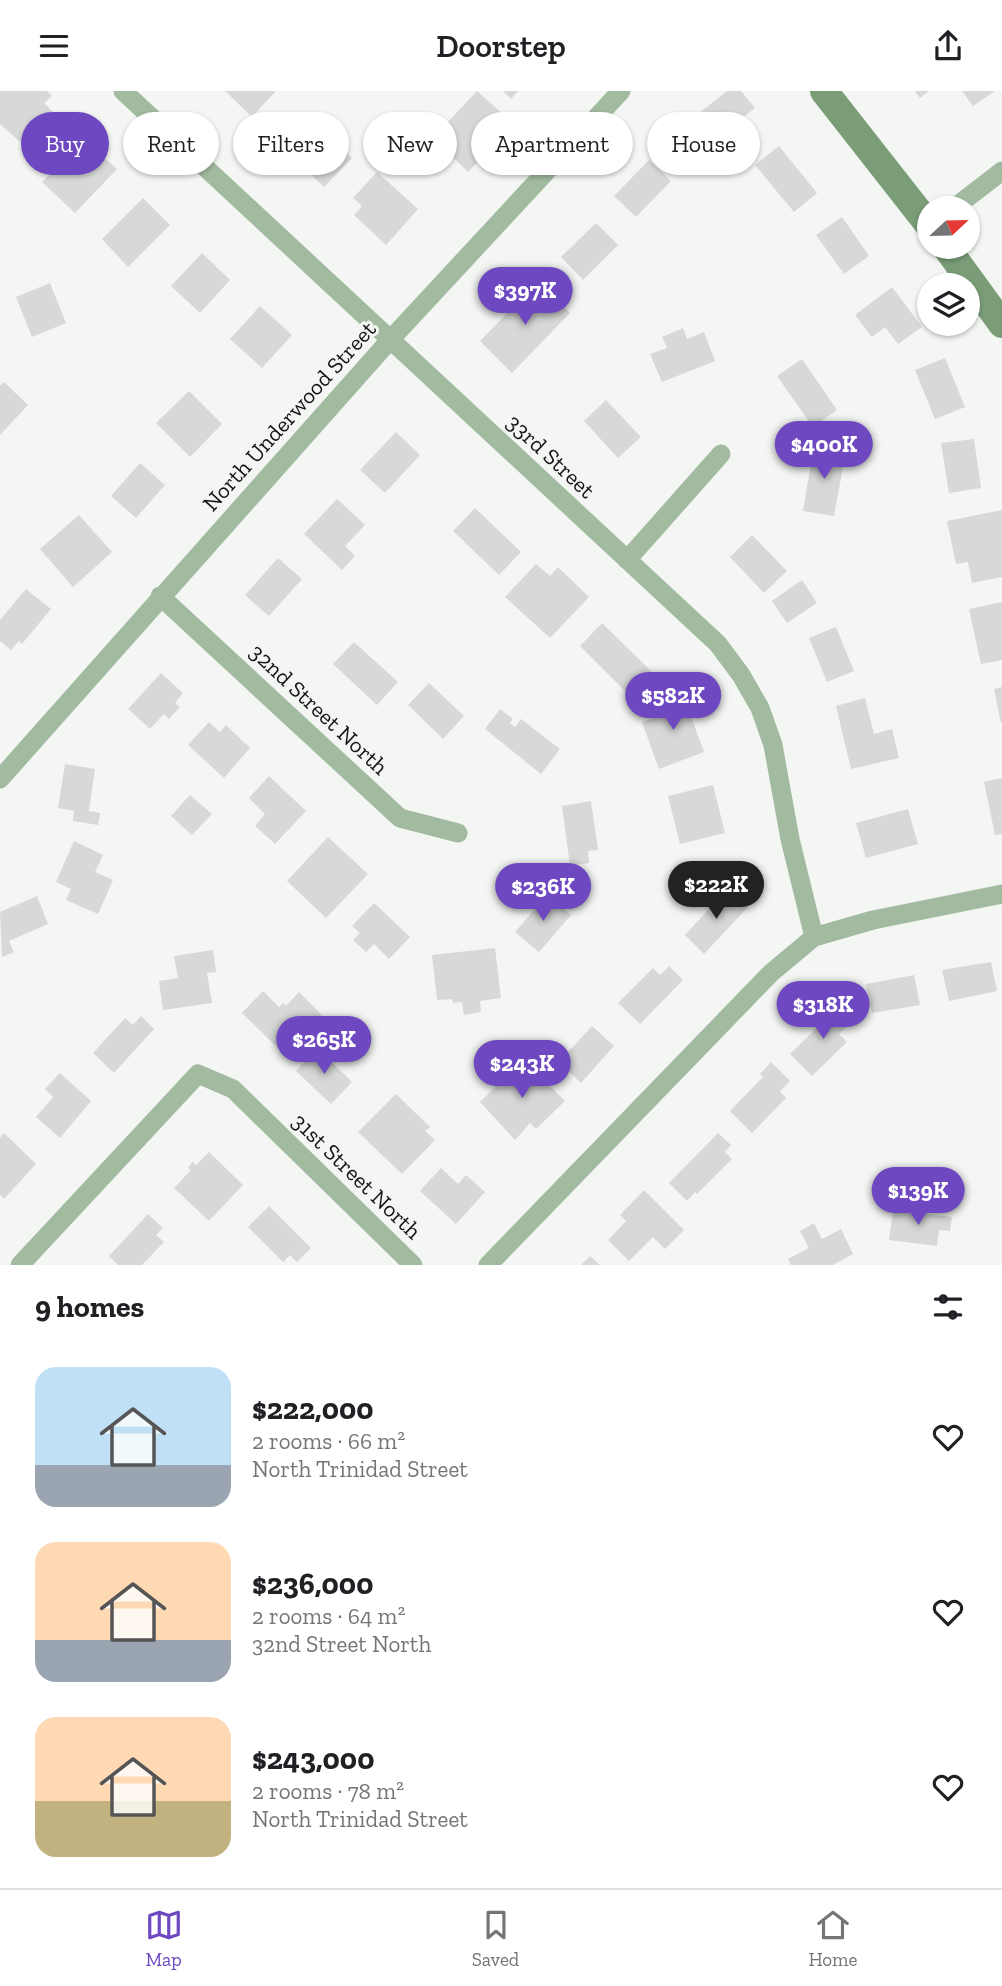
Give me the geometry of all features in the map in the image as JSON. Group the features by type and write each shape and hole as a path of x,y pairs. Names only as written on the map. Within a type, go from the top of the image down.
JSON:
{"street":[{"name":"North Underwood Street","path":"0,779 390,340 621,91"},
{"path":"824,91 917,210"},
{"name":"33rd Street","path":"131,94 390,340 718,644 741,674 760,709 773,745 790,839 814,937"},
{"path":"970,196 1002,171"},
{"path":"956,259 1002,324"},
{"path":"627,560 721,454"},
{"name":"32nd Street North","path":"160,596 400,818 458,833"},
{"path":"488,1265 771,973 814,937 873,920 1002,894"},
{"name":"31st Street North","path":"20,1265 198,1075 233,1089 413,1265"}],"building":[{"path":"0,91 47,91 52,96 44,103 53,112 21,112 21,143 0,124"},
{"path":"225,91 276,91 257,112 247,112"},
{"path":"477,91 501,112 471,112 471,169 468,172 457,161 457,112"},
{"path":"503,91 518,91 511,99"},
{"path":"727,91 741,91 755,108 750,112 701,112"},
{"path":"915,91 929,91 920,98"},
{"path":"962,91 995,91 973,106"},
{"path":"779,146 817,193 794,212 760,171 760,161"},
{"path":"109,162 117,169 75,213 42,182 49,175 109,175"},
{"path":"647,162 647,175 665,175 671,181 636,217 614,196"},
{"path":"311,175 336,175 324,187"},
{"path":"374,175 380,175 418,209 386,245 354,215 362,206 353,198"},
{"path":"143,198 170,225 128,267 102,239"},
{"path":"842,217 869,256 844,274 816,235"},
{"path":"596,223 618,245 583,280 561,257"},
{"path":"202,253 230,280 200,313 171,286"},
{"path":"538,282 570,313 512,373 480,341"},
{"path":"50,283 66,323 32,337 16,297"},
{"path":"892,287 917,320 917,331 898,344 885,327 872,337 855,315"},
{"path":"260,306 292,335 262,368 230,339"},
{"path":"683,328 687,339 704,332 715,361 662,382 650,354 667,348 662,337"},
{"path":"945,358 965,407 935,419 915,370"},
{"path":"802,359 837,410 813,427 777,376"},
{"path":"4,382 28,405 0,435 0,386"},
{"path":"189,391 222,424 190,457 156,423"},
{"path":"606,400 641,437 618,458 584,421"},
{"path":"396,432 420,455 385,493 360,470"},
{"path":"974,439 981,488 949,493 941,443"},
{"path":"814,446 846,451 834,516 803,511"},
{"path":"140,463 165,485 136,518 111,496"},
{"path":"337,499 365,525 345,546 355,556 342,570 304,534"},
{"path":"475,508 521,552 499,575 453,531"},
{"path":"1002,510 1002,577 972,583 968,562 956,564 947,521"},
{"path":"79,515 112,552 73,587 40,549"},
{"path":"752,535 787,571 764,593 730,557"},
{"path":"278,558 302,579 269,616 245,595"},
{"path":"536,564 550,576 558,567 589,597 550,638 505,597"},
{"path":"802,580 817,603 787,623 772,601"},
{"path":"26,589 51,609 22,644 19,641 11,650 0,641 0,620"},
{"path":"1002,602 1002,660 981,664 969,609"},
{"path":"602,623 651,671 628,694 580,646"},
{"path":"836,627 854,671 827,682 809,638"},
{"path":"354,642 398,682 377,705 333,664"},
{"path":"161,673 183,693 175,703 180,707 169,719 164,714 150,729 128,709"},
{"path":"429,683 464,716 443,739 408,705"},
{"path":"1002,687 1002,723 1001,723 994,689"},
{"path":"682,692 704,752 659,769 642,722 661,715 656,701"},
{"path":"865,698 874,734 892,729 899,758 851,769 836,706"},
{"path":"500,709 513,719 510,723 515,727 521,719 560,749 541,774 485,729"},
{"path":"209,722 220,732 226,725 250,748 224,778 188,745"},
{"path":"65,764 95,769 89,811 100,813 98,825 73,821 74,811 58,808"},
{"path":"269,776 306,811 275,844 255,826 265,814 249,798"},
{"path":"1002,778 1002,834 995,835 984,782"},
{"path":"713,785 725,833 680,844 668,796"},
{"path":"190,795 212,814 192,835 171,816"},
{"path":"591,801 598,850 588,851 589,863 570,866 562,806"},
{"path":"908,809 918,844 866,858 856,823"},
{"path":"328,837 368,874 326,918 287,881"},
{"path":"74,841 103,855 95,872 113,880 98,914 66,900 71,889 56,882"},
{"path":"728,888 748,907 704,954 685,935"},
{"path":"548,894 571,915 539,952 515,932"},
{"path":"37,896 48,924 9,941 14,952 2,957 0,912"},
{"path":"374,903 410,937 389,959 374,944 366,952 353,940 360,933 352,926"},
{"path":"495,948 501,998 480,1001 481,1012 464,1015 462,1002 453,1003 452,999 437,1000 432,955"},
{"path":"213,950 216,972 207,973 212,1003 163,1010 159,981 178,978 174,956"},
{"path":"991,962 997,991 949,1001 942,970"},
{"path":"669,966 683,980 640,1024 618,1003 653,968 660,975"},
{"path":"914,975 920,1005 872,1013 866,984"},
{"path":"263,991 279,1007 283,1003 286,1006 299,992 322,1015 306,1032 299,1025 278,1048 242,1013"},
{"path":"832,1002 851,1022 839,1034 847,1042 812,1076 790,1054 825,1020 820,1015"},
{"path":"141,1016 154,1029 114,1073 93,1053 125,1018 133,1025"},
{"path":"592,1026 614,1046 581,1083 559,1062"},
{"path":"317,1048 352,1082 331,1104 296,1071"},
{"path":"523,1059 565,1101 536,1129 530,1123 515,1140 480,1102"},
{"path":"771,1062 790,1081 780,1091 786,1098 752,1133 730,1111 763,1077 760,1074"},
{"path":"60,1073 91,1101 60,1138 36,1117 53,1097 45,1089"},
{"path":"396,1094 430,1127 425,1131 435,1140 402,1174 358,1132"},
{"path":"4,1133 36,1164 4,1199 0,1195 0,1138"},
{"path":"718,1133 731,1145 725,1152 732,1159 687,1201 669,1183"},
{"path":"209,1152 243,1185 209,1221 174,1188 191,1170 188,1167 193,1162 196,1165"},
{"path":"441,1168 458,1184 466,1175 485,1192 456,1224 420,1191"},
{"path":"644,1190 684,1230 665,1249 653,1237 629,1261 608,1240 626,1221 620,1215"},
{"path":"269,1206 311,1248 297,1262 290,1255 283,1262 248,1227"},
{"path":"893,1210 952,1217 950,1231 939,1230 937,1246 889,1240"},
{"path":"148,1214 163,1228 156,1235 164,1242 142,1265 118,1265 109,1256"},
{"path":"814,1223 822,1239 841,1229 853,1254 833,1265 791,1265 788,1259 809,1248 800,1231"},
{"path":"590,1256 600,1265 581,1265"}]}
